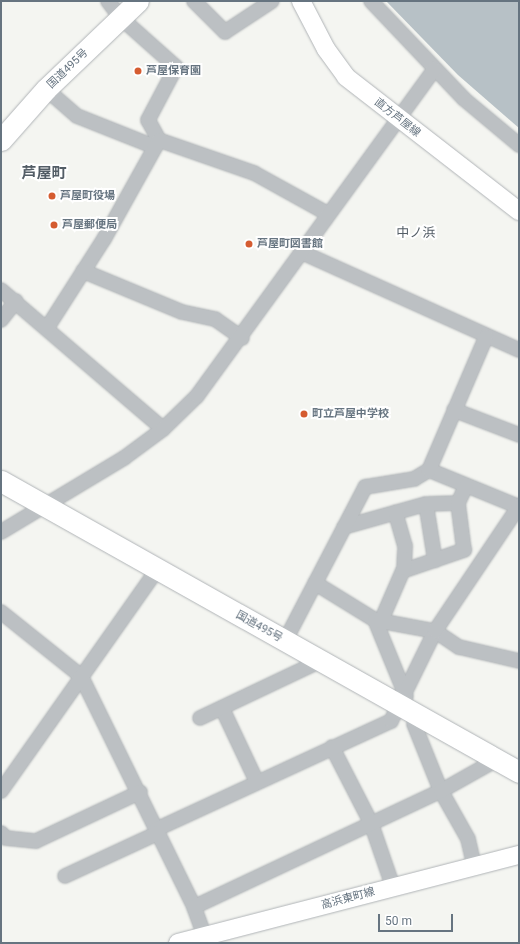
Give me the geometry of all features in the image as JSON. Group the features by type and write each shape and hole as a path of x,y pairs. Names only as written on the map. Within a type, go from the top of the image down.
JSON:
{"highway":[{"name":"国道495号","path":"1,140 46,89 138,1"},
{"name":"国道495号","path":"1,481 46,505 156,570 320,661 403,701 419,716 519,772"}],"main road":[{"name":"直方芦屋線","path":"301,1 326,48 346,77 396,118 519,211"},
{"name":"高浜東町線","path":"178,943 519,855"}],"street":[{"path":"108,1 121,18 176,67 148,120 157,143"},
{"path":"194,1 225,32 272,1"},
{"path":"371,1 464,99 519,145"},
{"path":"1,532 124,458 163,429 197,396 242,338 396,118 435,68"},
{"path":"46,89 77,116 254,173 328,214"},
{"path":"47,328 83,271 157,143"},
{"path":"301,252 486,337 519,350"},
{"path":"83,271 182,312 215,319 242,338"},
{"path":"1,290 163,429"},
{"path":"1,320 16,302"},
{"path":"285,641 365,487 414,479 429,470 486,337"},
{"path":"454,410 519,435"},
{"path":"65,876 257,782 391,721 403,701 435,631 519,507 429,470"},
{"path":"403,571 464,550 458,503 466,486"},
{"path":"344,527 426,504 458,503"},
{"path":"426,504 435,560"},
{"path":"395,512 405,546 403,571 378,620 403,701"},
{"path":"1,791 156,570"},
{"path":"315,583 378,620 435,631 459,647 519,661"},
{"path":"1,612 81,676 140,792 194,907 205,937"},
{"path":"200,718 320,661"},
{"path":"222,708 257,782"},
{"path":"419,716 414,724 441,791 468,839 474,866"},
{"path":"332,747 371,823 393,888"},
{"path":"194,907 441,791 496,760"},
{"path":"1,833 6,838 36,841 140,792"}],"shaded area":[{"path":"386,1 519,1 519,128 458,75"}],"place":[{"name":"芦屋保育園","path":"138,71"},
{"name":"芦屋町役場","path":"52,196"},
{"name":"芦屋郵便局","path":"54,225"},
{"name":"芦屋町図書館","path":"249,244"},
{"name":"町立芦屋中学校","path":"304,414"}],"district":[{"name":"芦屋町","path":"44,174"},
{"name":"中ノ浜","path":"416,233"}]}
